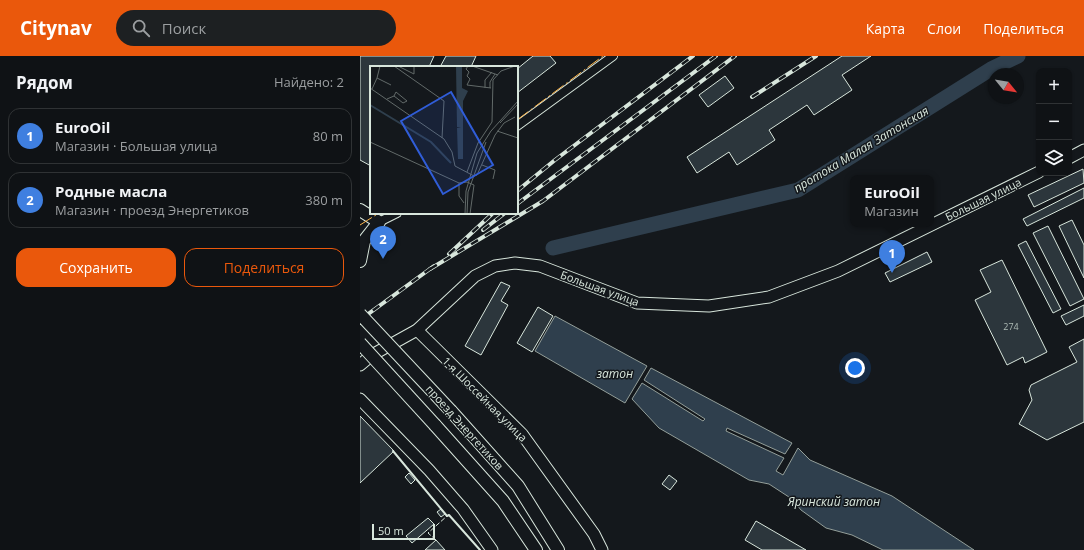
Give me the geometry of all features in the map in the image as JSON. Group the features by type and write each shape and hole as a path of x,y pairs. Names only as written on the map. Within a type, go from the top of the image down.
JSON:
{"main road":[{"path":"1072,156 1084,150"},
{"name":"Большая улица","path":"934,224 1036,173"},
{"path":"360,210 379,222 364,241 360,261"},
{"name":"Большая улица","path":"360,365 372,355 417,330 475,276 495,266 515,262 540,266 637,303 709,306 769,297 838,271 927,227"},
{"name":"проезд Энергетиков","path":"360,314 451,411 518,486 558,550"},
{"name":"1-я Шоссейная улица","path":"417,330 522,434 594,534 602,550"},
{"name":"проезд Энергетиков","path":"360,343 503,501 536,550"},
{"path":"360,399 429,470 463,509 492,550"}],"street":[{"path":"518,125 612,56"},
{"path":"379,222 395,214"}],"water":[{"name":"затон","path":"555,316 647,366 625,403 535,351"},
{"name":"Яринский затон","path":"651,368 792,443 785,454 727,428 726,431 784,458 776,471 783,475 798,448 810,460 892,496 974,550 883,550 852,535 826,528 801,510 792,499 769,484 749,480 659,428 632,399 642,383 703,421 705,419 644,380"}],"building":[{"path":"360,56 434,56 429,66 370,66 370,165 360,160"},
{"path":"446,56 476,56 471,66 441,66"},
{"path":"533,56 550,56 556,63 518,92 518,68"},
{"path":"842,56 871,56 842,75 852,90 814,115 807,105 769,130 775,140 737,165 729,152 697,173 687,157"},
{"path":"725,76 734,88 708,107 699,95"},
{"path":"1083,169 1084,183 1034,207 1028,195 1068,176 1072,176 1072,174"},
{"path":"1084,188 1084,198 1027,226 1023,219"},
{"path":"1072,220 1084,245 1084,278 1059,226"},
{"path":"1048,226 1084,299 1070,306 1033,233"},
{"path":"1026,241 1061,309 1053,313 1018,245"},
{"path":"927,252 932,262 890,282 885,273"},
{"path":"1002,260 1047,352 1025,363 1023,357 1007,365 975,300 991,292 980,270"},
{"path":"501,282 510,286 501,301 508,305 481,355 465,346"},
{"path":"1084,305 1084,316 1066,325 1061,316"},
{"path":"538,307 553,316 532,352 517,343"},
{"path":"1084,339 1084,422 1047,440 1019,424 1032,400 1029,390 1031,385 1077,362 1069,347"},
{"path":"360,416 394,451 360,483"},
{"path":"409,473 415,480 411,484 405,477"},
{"path":"669,475 677,481 670,490 662,484"},
{"path":"441,509 445,514 441,517 437,512"},
{"path":"428,518 434,524 412,543 406,536"},
{"path":"756,521 806,550 762,550 745,540"},
{"path":"436,540 445,550 425,550"}],"waterway":[{"name":"протока Малая Затонская","path":"553,248 798,190 991,69 1018,56"}],"railway":[{"path":"518,190 555,160 693,56"},
{"path":"518,203 716,56"},
{"path":"430,269 543,201 735,56"},
{"path":"752,97 816,56"},
{"path":"449,254 492,214"},
{"path":"483,230 504,214"},
{"path":"360,320 434,266"}],"fence":[{"path":"436,540 428,533 447,516"}],"wall":[{"path":"393,451 447,516 449,515 480,550"}],"power":[{"path":"518,119 603,56"},
{"path":"360,225 377,214"}],"place":[{"name":"Родные масла","path":"383,259"},
{"name":"EuroOil","path":"892,273"}]}
